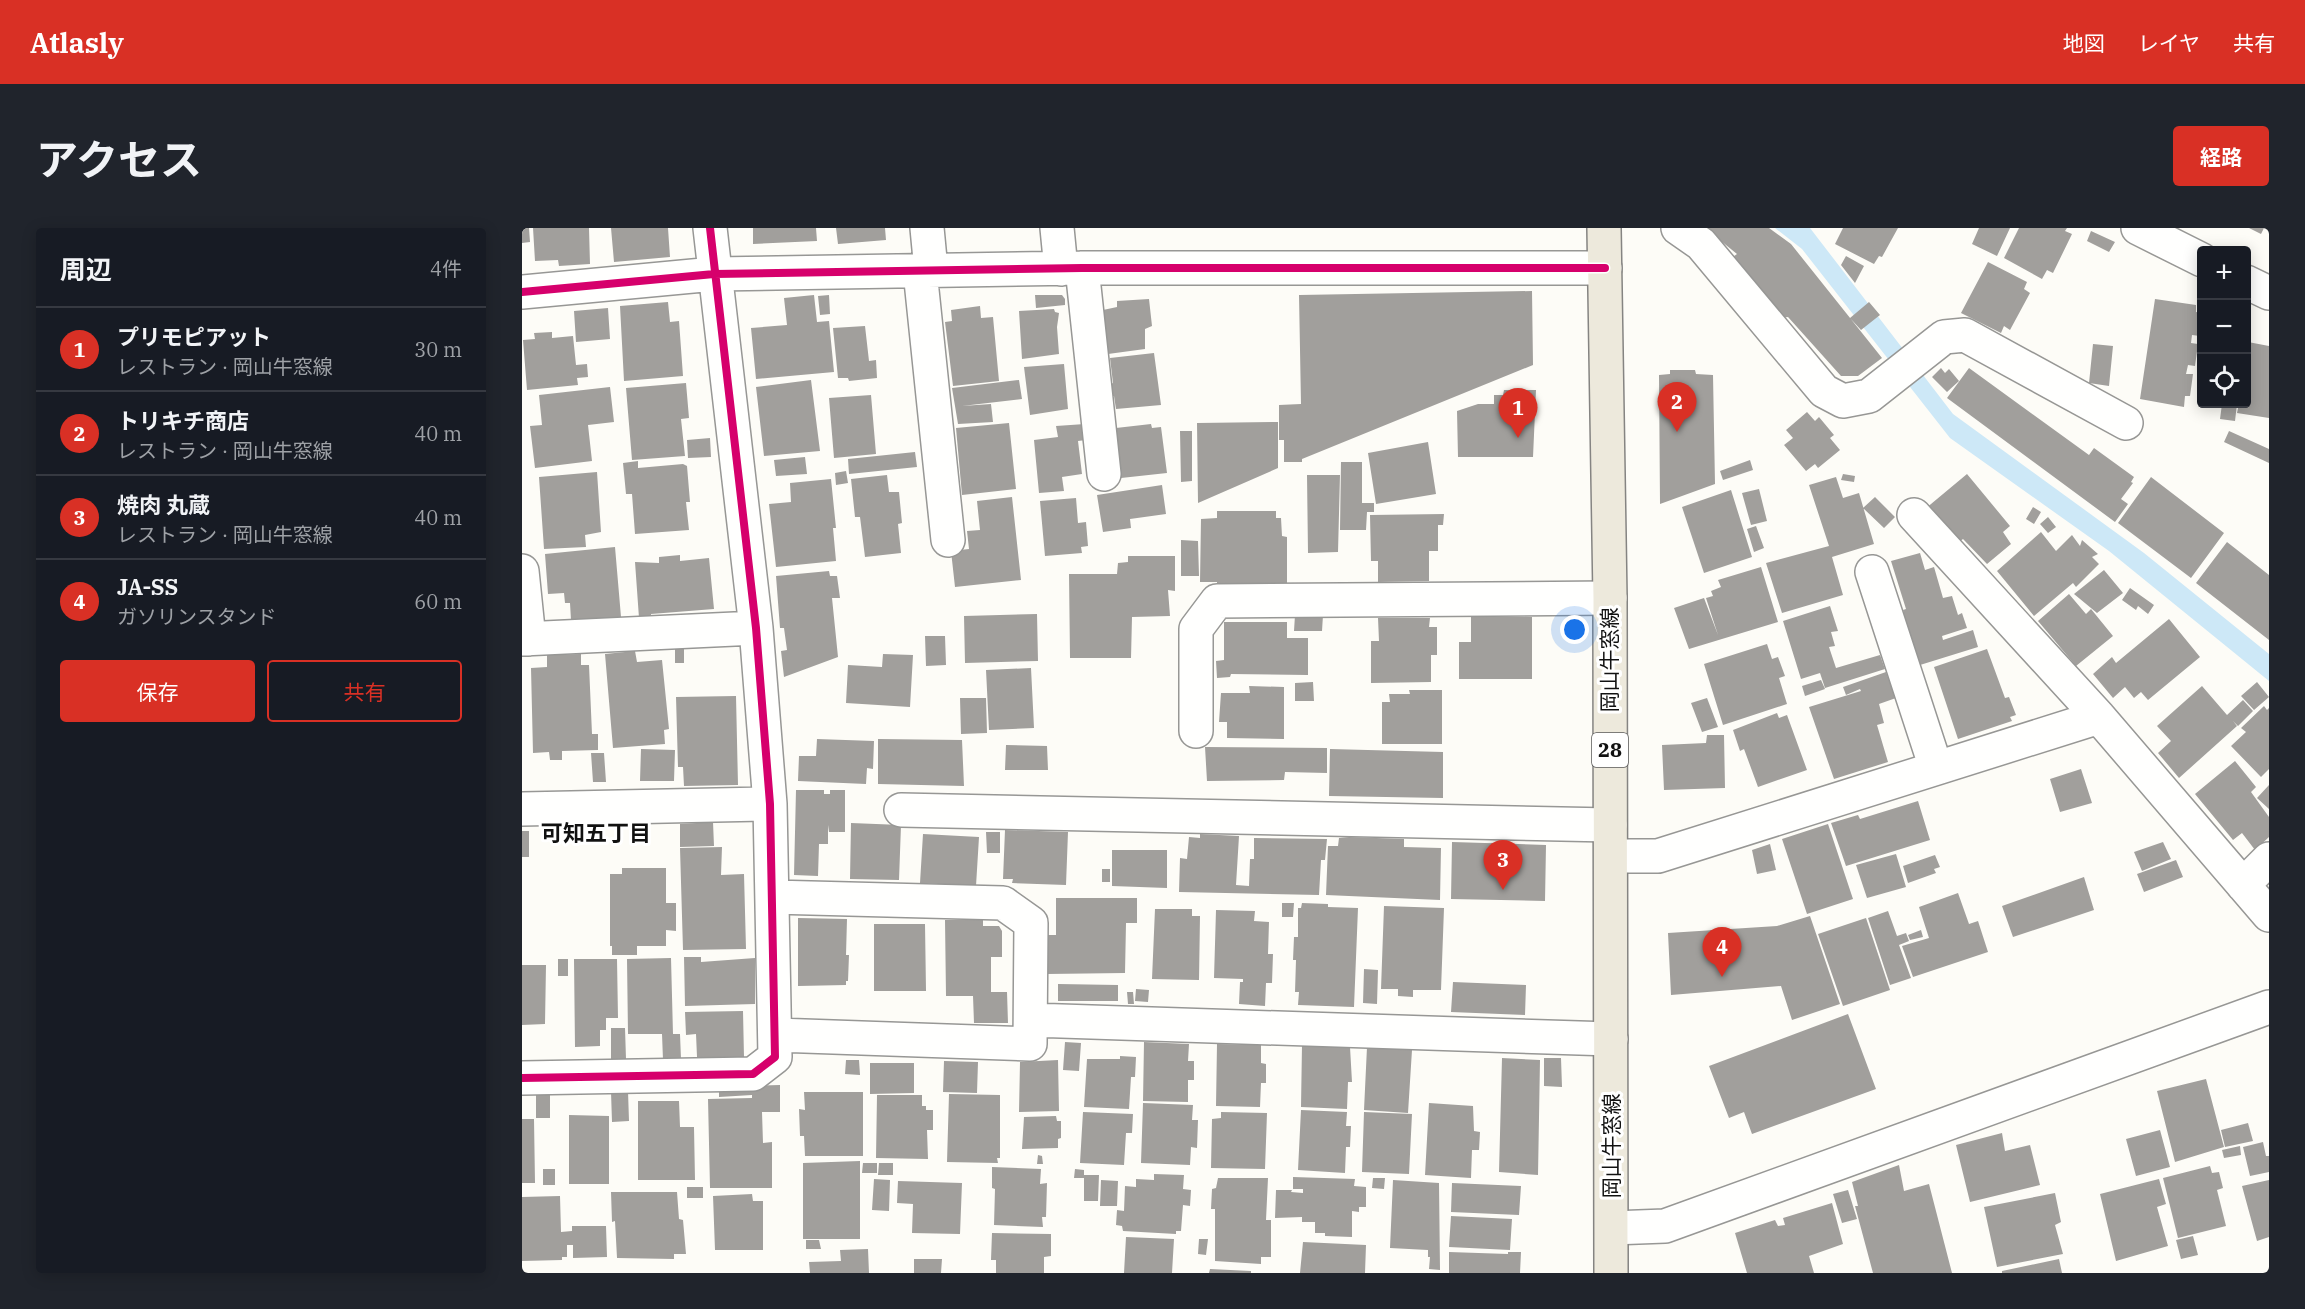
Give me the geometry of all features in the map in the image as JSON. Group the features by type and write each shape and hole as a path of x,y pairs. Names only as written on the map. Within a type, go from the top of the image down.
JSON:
{"main road":[{"name":"岡山牛窓線","path":"1604,228 1610,598 1611,1273"}],"street":[{"path":"522,1078 753,1074 774,1057 776,1035 770,804 756,628 710,228"},
{"path":"927,228 925,271 948,540"},
{"path":"1057,228 1072,269 1104,474"},
{"path":"1678,228 1701,244 1824,391 1843,401 1869,396 1944,337 1965,335 2126,423"},
{"path":"2138,228 2197,258"},
{"path":"522,292 714,274 1072,269 1605,268"},
{"path":"2251,284 2269,293"},
{"path":"1914,515 2099,717 2269,915"},
{"path":"522,571 525,639 756,628"},
{"path":"1872,572 1936,768"},
{"path":"1196,731 1196,629 1217,601 1610,598"},
{"path":"901,810 1610,840 1658,856 2099,717"},
{"path":"522,809 770,804"},
{"path":"2243,885 2269,859"},
{"path":"772,897 1003,903 1031,923 1030,1044 776,1035"},
{"path":"1612,1228 1665,1226 2269,1007"},
{"path":"1030,1020 1611,1039"}],"water":[{"path":"1775,228 1810,228 1953,414 2144,553 2269,654 2269,681 2109,551 1950,438 1802,249"}],"building":[{"path":"522,228 529,228 530,242 522,243"},
{"path":"533,228 589,228 590,264 559,266 558,260 535,261"},
{"path":"611,228 668,228 670,257 614,262"},
{"path":"753,228 816,228 817,241 753,244"},
{"path":"836,228 885,228 886,240 838,244"},
{"path":"1705,228 1769,228 1791,244 1882,358 1858,376 1841,376 1788,317 1780,318 1730,259 1737,254"},
{"path":"1843,228 1898,228 1882,257 1879,256 1874,264 1835,244"},
{"path":"1979,228 2010,228 1997,256 1972,244"},
{"path":"2019,228 2067,228 2065,231 2072,234 2053,273 2047,270 2042,279 2004,258"},
{"path":"2249,228 2264,228 2261,234"},
{"path":"2091,231 2115,242 2109,252 2087,241"},
{"path":"1846,256 1864,266 1855,283 1841,265"},
{"path":"1988,262 2027,282 2024,289 2030,293 2010,330 2004,326 2001,333 1961,313"},
{"path":"1532,291 1533,365 1302,459 1302,462 1284,462 1284,440 1279,440 1279,405 1301,404 1299,295"},
{"path":"814,295 817,322 829,321 834,372 756,379 751,328 787,325 784,298"},
{"path":"829,295 830,314 820,315 818,296"},
{"path":"1035,295 1062,295 1065,305 1036,308"},
{"path":"1149,299 1152,326 1145,329 1145,349 1108,354 1103,310 1117,307 1117,301"},
{"path":"2155,299 2196,305 2197,336 2192,335 2191,343 2197,344 2197,351 2195,366 2188,365 2186,374 2193,374 2190,396 2185,396 2184,407 2140,399"},
{"path":"668,302 670,322 679,321 683,376 624,381 620,306"},
{"path":"1869,302 1880,315 1861,330 1850,318"},
{"path":"980,306 981,318 993,317 999,381 953,386 945,322 952,321 951,310"},
{"path":"608,308 610,339 576,342 574,311"},
{"path":"1054,309 1059,313 1057,327 1059,354 1022,359 1019,311"},
{"path":"865,326 869,361 876,360 877,378 849,381 848,378 838,378 833,328"},
{"path":"552,332 552,338 573,336 576,365 587,364 588,377 577,378 578,385 527,390 523,340 535,339 534,333"},
{"path":"2251,343 2269,346 2269,418 2237,413 2238,408 2251,408"},
{"path":"2093,344 2113,346 2109,386 2089,383"},
{"path":"1154,353 1161,405 1116,409 1114,396 1110,397 1109,385 1113,383 1110,358"},
{"path":"1064,364 1068,409 1030,415 1024,367"},
{"path":"1941,368 1945,373 1949,369 1959,381 1947,392 1932,377"},
{"path":"1969,368 2089,455 2094,448 2134,477 2131,482 2133,483 2121,499 2128,504 2115,522 1947,398"},
{"path":"1670,370 1695,370 1696,374 1713,375 1715,484 1660,504 1659,375 1670,374"},
{"path":"811,380 820,451 764,456 756,387"},
{"path":"1019,380 1022,399 962,406 991,404 993,422 958,424 952,388"},
{"path":"686,383 689,418 681,419 685,456 632,460 626,388"},
{"path":"610,387 614,422 588,425 592,461 535,468 530,426 542,425 539,395"},
{"path":"1504,390 1536,390 1533,457 1458,457 1457,411 1478,404 1494,404 1494,395 1503,395"},
{"path":"871,395 876,454 834,458 829,398"},
{"path":"2221,408 2237,408 2235,421 2220,419"},
{"path":"1807,412 1815,421 1819,417 1834,435 1830,438 1840,450 1818,468 1815,464 1806,471 1784,445 1793,438 1786,430"},
{"path":"1278,422 1278,468 1198,503 1197,423"},
{"path":"1009,423 1016,489 962,495 956,428"},
{"path":"1085,424 1086,440 1078,441 1082,474 1062,477 1064,491 1039,493 1034,440 1058,437 1056,426"},
{"path":"1151,424 1152,428 1161,427 1167,473 1121,478 1116,428"},
{"path":"1180,431 1192,431 1192,481 1181,482"},
{"path":"2229,431 2269,449 2269,463 2224,442"},
{"path":"710,438 711,457 688,458 687,440"},
{"path":"1428,442 1436,494 1376,504 1368,453"},
{"path":"915,452 917,467 849,474 848,459"},
{"path":"805,457 807,474 776,476 774,460"},
{"path":"1750,460 1753,470 1723,480 1720,471"},
{"path":"638,461 638,468 683,464 687,466 690,502 686,502 689,530 635,534 632,494 626,494 623,463"},
{"path":"1341,462 1362,462 1362,503 1374,503 1374,512 1367,512 1366,530 1340,530"},
{"path":"846,471 848,483 836,485 835,473"},
{"path":"597,472 601,532 585,535 586,547 544,549 539,477"},
{"path":"1843,474 1855,476 1854,482 1841,480"},
{"path":"1967,474 2010,526 2003,532 2011,544 1987,564 1963,539 1955,545 1925,509"},
{"path":"887,475 889,492 899,492 902,523 898,524 901,553 865,557 860,517 855,517 851,479"},
{"path":"1307,475 1340,475 1338,552 1308,553"},
{"path":"1836,477 1843,498 1859,493 1874,544 1832,557 1843,595 1782,613 1766,563 1829,546 1809,485"},
{"path":"2151,477 2224,533 2191,578 2118,523"},
{"path":"831,479 836,528 833,528 836,561 776,567 769,504 791,502 790,483"},
{"path":"1162,485 1166,514 1130,519 1131,528 1103,532 1097,495"},
{"path":"1759,489 1767,521 1751,525 1742,493"},
{"path":"1731,490 1752,557 1704,573 1682,507"},
{"path":"1012,497 1021,580 955,587 951,551 969,549 967,531 980,530 977,501"},
{"path":"1875,497 1895,517 1884,528 1863,508"},
{"path":"1076,498 1078,523 1086,522 1088,546 1081,547 1082,553 1045,556 1040,501"},
{"path":"2033,507 2041,512 2034,524 2026,519"},
{"path":"1217,511 1276,511 1276,518 1281,518 1282,536 1287,537 1287,588 1217,587 1217,582 1200,582 1201,519 1217,518"},
{"path":"1444,514 1443,525 1438,525 1438,551 1429,551 1429,581 1378,582 1378,561 1371,561 1370,515"},
{"path":"2048,517 2056,527 2048,533 2040,524"},
{"path":"1756,526 1764,548 1754,552 1747,529"},
{"path":"2041,532 2056,551 2072,535 2080,546 2082,540 2098,554 2092,557 2099,564 2076,587 2073,583 2034,616 1997,571"},
{"path":"1181,540 1198,541 1199,576 1181,576"},
{"path":"2227,542 2269,575 2269,640 2196,583"},
{"path":"615,547 621,617 571,620 570,603 565,603 564,593 548,594 545,554"},
{"path":"1920,553 1925,570 1934,567 1943,598 1952,596 1958,615 1962,613 1967,628 1942,636 1943,640 1973,630 1978,647 1920,665 1909,634 1903,610 1906,609 1891,561"},
{"path":"680,555 680,561 709,558 714,609 651,614 651,618 639,618 635,562 659,563 659,557"},
{"path":"1128,556 1175,556 1175,591 1168,590 1170,616 1132,617 1131,658 1070,658 1069,574 1117,574 1118,563 1128,562"},
{"path":"1761,567 1778,622 1689,649 1674,608 1704,598 1718,635 1706,598 1713,596 1711,591 1721,587 1718,580"},
{"path":"2104,570 2123,593 2097,613 2074,594"},
{"path":"829,571 830,576 837,576 840,598 832,598 838,657 784,677 781,651 787,650 784,628 780,628 776,576"},
{"path":"2130,588 2154,605 2148,614 2138,606 2136,610 2122,600"},
{"path":"2069,594 2086,614 2091,609 2113,636 2076,666 2038,621"},
{"path":"1830,606 1838,631 1831,632 1835,646 1829,647 1836,668 1880,655 1885,669 1825,688 1820,673 1801,679 1783,621"},
{"path":"1037,614 1038,661 965,663 964,616"},
{"path":"1295,615 1323,615 1322,631 1294,631"},
{"path":"1471,616 1532,617 1532,679 1459,679 1459,642 1471,642"},
{"path":"1378,618 1430,618 1429,627 1437,627 1437,655 1431,655 1431,682 1371,683 1371,641 1379,641"},
{"path":"2169,619 2200,657 2148,700 2141,692 2134,698 2125,687 2113,698 2093,674 2112,657 2116,663"},
{"path":"1224,622 1287,622 1287,638 1308,638 1308,675 1231,674 1230,677 1217,678 1216,661 1224,660"},
{"path":"925,636 945,636 946,665 926,666"},
{"path":"1767,644 1772,659 1778,657 1785,676 1779,678 1787,704 1723,725 1704,664"},
{"path":"675,649 684,649 684,663 675,663"},
{"path":"1987,649 2005,698 2009,697 2016,715 2010,717 2012,721 1958,739 1934,667"},
{"path":"635,651 637,662 662,660 669,729 664,730 665,744 613,748 605,654"},
{"path":"581,654 581,665 589,665 592,734 598,734 598,750 562,751 562,760 550,760 549,752 533,753 531,668 547,667 547,655"},
{"path":"883,654 913,655 910,707 846,703 848,665 882,667"},
{"path":"1031,668 1034,728 989,730 986,670"},
{"path":"1886,672 1896,698 1879,704 1884,723 1877,725 1888,762 1834,779 1809,707 1861,691 1860,689 1846,695 1843,687"},
{"path":"1821,680 1825,689 1805,696 1802,686"},
{"path":"1313,682 1314,701 1295,701 1295,683"},
{"path":"2257,682 2269,697 2254,710 2241,696"},
{"path":"1249,686 1284,687 1284,739 1227,738 1227,722 1219,722 1221,693 1250,693"},
{"path":"2202,686 2227,715 2243,700 2253,711 2238,726 2233,721 2237,726 2179,778 2158,753 2171,741 2157,726"},
{"path":"1409,690 1442,690 1442,744 1382,744 1382,702 1390,702 1389,694 1410,694"},
{"path":"736,696 738,785 684,786 683,767 678,767 676,697"},
{"path":"960,698 986,698 987,733 961,734"},
{"path":"1707,698 1718,727 1702,732 1691,703"},
{"path":"2264,706 2267,710 2269,708 2269,769 2261,777 2231,746 2246,732 2241,728"},
{"path":"1777,713 1779,718 1787,715 1807,770 1758,787 1744,749 1740,751 1733,730"},
{"path":"1707,735 1724,735 1725,788 1664,790 1662,745 1706,743"},
{"path":"817,739 874,741 873,769 867,768 866,784 798,781 799,756 816,756"},
{"path":"878,739 962,740 964,786 878,784"},
{"path":"1006,745 1047,746 1048,770 1005,770"},
{"path":"1205,747 1327,748 1327,773 1285,772 1284,780 1207,781"},
{"path":"641,749 675,750 674,781 640,781"},
{"path":"1330,749 1443,752 1443,798 1329,796"},
{"path":"591,753 604,753 606,782 593,782"},
{"path":"2235,761 2256,787 2251,792 2269,817 2269,837 2255,850 2242,833 2233,840 2195,794"},
{"path":"2081,769 2092,803 2060,812 2050,779"},
{"path":"2269,785 2269,809 2257,798"},
{"path":"796,790 824,790 824,794 830,794 830,790 845,790 845,832 829,832 828,825 828,844 819,844 818,876 794,875"},
{"path":"1918,801 1930,840 1846,866 1831,823 1858,815 1860,819"},
{"path":"713,822 714,846 680,847 680,824"},
{"path":"851,823 901,825 899,880 850,879"},
{"path":"1828,824 1853,899 1807,914 1782,839"},
{"path":"1005,830 1068,832 1066,885 1012,883 1013,879 1003,879"},
{"path":"522,831 529,831 529,857 522,857"},
{"path":"986,832 1000,832 1000,853 987,853"},
{"path":"923,834 979,837 976,886 920,883"},
{"path":"1200,834 1239,836 1236,885 1249,886 1250,859 1254,859 1254,838 1327,839 1325,860 1321,860 1319,895 1179,892 1180,858 1187,859 1189,837 1200,838"},
{"path":"1339,838 1404,839 1404,847 1441,848 1440,900 1326,895 1328,846 1338,846"},
{"path":"1452,842 1546,845 1545,901 1451,899"},
{"path":"2163,842 2171,859 2142,871 2134,852"},
{"path":"1770,844 1776,870 1757,874 1752,850"},
{"path":"722,847 721,875 744,874 746,949 683,950 680,848"},
{"path":"1112,850 1167,850 1167,888 1112,886"},
{"path":"1896,854 1906,887 1867,898 1856,865"},
{"path":"1935,855 1940,867 1934,869 1936,873 1908,883 1903,866"},
{"path":"2176,860 2183,877 2144,892 2137,874"},
{"path":"622,868 666,868 666,903 676,903 676,931 666,930 666,946 637,946 637,955 612,955 610,874 622,874"},
{"path":"1102,869 1110,869 1110,882 1102,882"},
{"path":"2084,877 2094,910 2013,937 2002,906"},
{"path":"1958,893 1969,924 1978,921 1988,952 1913,977 1902,946 1929,938 1919,907"},
{"path":"1056,898 1137,898 1137,923 1126,923 1125,973 1047,974 1047,935 1056,935"},
{"path":"1282,903 1294,903 1293,917 1282,917"},
{"path":"1302,903 1358,908 1354,1007 1298,1005 1299,992 1295,992 1296,960 1293,960 1294,937 1298,937 1298,908 1301,908"},
{"path":"1384,906 1444,908 1441,990 1413,990 1413,997 1398,996 1398,989 1381,989"},
{"path":"1155,909 1192,909 1192,916 1200,916 1199,980 1152,979"},
{"path":"1216,910 1255,911 1254,921 1269,922 1268,954 1273,954 1272,983 1266,983 1265,1006 1239,1004 1240,982 1243,982 1243,979 1214,978"},
{"path":"1888,911 1897,936 1906,933 1909,941 1899,945 1911,978 1890,985 1868,918"},
{"path":"1810,916 1840,1004 1792,1020 1781,986 1671,995 1668,933 1777,926"},
{"path":"798,918 847,919 846,955 849,955 846,985 798,986"},
{"path":"1866,918 1890,990 1843,1006 1818,934"},
{"path":"983,919 983,926 999,926 1002,931 1002,957 991,957 991,992 1007,992 1008,1023 974,1023 973,996 946,996 945,920"},
{"path":"874,924 925,924 926,991 874,991"},
{"path":"1921,930 1923,937 1910,940 1908,935"},
{"path":"684,957 701,957 701,962 755,958 755,1004 685,1006"},
{"path":"671,958 673,1034 680,1034 681,1059 663,1060 662,1034 628,1034 627,959"},
{"path":"558,959 568,959 568,976 558,976"},
{"path":"574,959 617,959 618,1018 606,1018 606,1030 600,1030 600,1046 575,1047"},
{"path":"522,965 546,965 545,1024 522,1025"},
{"path":"1364,969 1378,970 1377,1004 1363,1003"},
{"path":"1453,982 1526,985 1525,1015 1451,1012"},
{"path":"1058,984 1118,985 1118,1001 1058,1001"},
{"path":"1136,989 1149,990 1148,1002 1135,1001"},
{"path":"1127,992 1133,992 1134,1004 1128,1004"},
{"path":"743,1011 744,1057 697,1057 696,1034 686,1035 685,1012"},
{"path":"1848,1014 1876,1089 1752,1134 1744,1112 1729,1118 1709,1066"},
{"path":"611,1028 625,1028 626,1059 611,1059"},
{"path":"1065,1042 1081,1043 1079,1071 1063,1070"},
{"path":"1144,1042 1189,1044 1188,1061 1194,1061 1194,1080 1188,1080 1188,1102 1143,1101"},
{"path":"1217,1044 1261,1045 1261,1063 1266,1064 1266,1083 1261,1083 1260,1107 1216,1106"},
{"path":"1302,1045 1350,1047 1352,1082 1348,1082 1347,1109 1301,1107"},
{"path":"1367,1047 1412,1050 1408,1113 1364,1110"},
{"path":"1120,1056 1136,1057 1135,1077 1131,1077 1129,1109 1084,1107 1087,1059 1120,1059"},
{"path":"1502,1058 1540,1060 1538,1175 1499,1172"},
{"path":"1544,1058 1561,1058 1562,1087 1544,1086"},
{"path":"846,1060 859,1060 860,1075 845,1074"},
{"path":"1058,1060 1059,1111 1019,1112 1020,1062"},
{"path":"944,1061 978,1062 977,1093 943,1092"},
{"path":"870,1063 914,1063 914,1093 870,1094"},
{"path":"2206,1079 2224,1147 2175,1162 2157,1091"},
{"path":"780,1085 780,1112 762,1112 763,1143 772,1142 772,1188 710,1188 708,1099 752,1098 752,1095 719,1097 719,1087"},
{"path":"628,1091 629,1121 612,1122 611,1092"},
{"path":"536,1092 550,1092 550,1118 536,1118"},
{"path":"804,1092 863,1092 863,1156 805,1156 804,1136 800,1136 799,1109 805,1110"},
{"path":"949,1094 1000,1095 1000,1158 997,1158 998,1163 947,1162"},
{"path":"877,1095 922,1095 922,1106 926,1106 926,1110 933,1110 933,1130 927,1130 928,1159 876,1158"},
{"path":"638,1101 679,1101 680,1127 694,1127 695,1180 638,1180"},
{"path":"1143,1103 1193,1105 1192,1120 1198,1120 1197,1148 1191,1147 1190,1165 1141,1163"},
{"path":"1429,1103 1473,1106 1474,1131 1480,1132 1479,1150 1472,1150 1471,1178 1425,1175"},
{"path":"1301,1110 1347,1112 1346,1126 1351,1126 1350,1147 1346,1147 1345,1173 1298,1170"},
{"path":"1083,1112 1133,1114 1132,1133 1126,1133 1124,1165 1080,1163"},
{"path":"1221,1112 1267,1113 1265,1169 1211,1168 1212,1119 1221,1118"},
{"path":"1364,1112 1412,1114 1409,1174 1362,1172"},
{"path":"569,1115 609,1116 609,1184 569,1184"},
{"path":"1056,1116 1057,1121 1061,1121 1061,1138 1058,1139 1058,1148 1022,1149 1024,1117"},
{"path":"522,1119 534,1119 535,1183 522,1183"},
{"path":"2248,1123 2253,1141 2225,1147 2221,1130"},
{"path":"2160,1130 2170,1167 2136,1176 2126,1139"},
{"path":"2002,1133 2005,1151 2030,1145 2040,1185 1970,1202 1956,1145"},
{"path":"2263,1142 2266,1156 2269,1156 2269,1172 2250,1176 2243,1147"},
{"path":"2240,1146 2241,1155 2224,1158 2222,1150"},
{"path":"1038,1155 1042,1156 1043,1164 1037,1164"},
{"path":"860,1161 860,1239 803,1239 803,1163"},
{"path":"863,1163 877,1163 877,1173 862,1173"},
{"path":"879,1163 893,1163 893,1175 878,1175"},
{"path":"1899,1165 1904,1191 1929,1184 1952,1273 1873,1273 1855,1206 1858,1206 1852,1182"},
{"path":"2210,1166 2212,1173 2219,1172 2223,1188 2217,1190 2226,1226 2178,1238 2163,1178"},
{"path":"992,1167 1041,1169 1040,1184 1047,1183 1046,1217 1042,1217 1043,1227 994,1225 995,1189 992,1188"},
{"path":"543,1169 555,1169 555,1185 543,1185"},
{"path":"1075,1169 1084,1170 1084,1175 1099,1175 1098,1201 1084,1201 1084,1178 1074,1178"},
{"path":"1154,1174 1184,1175 1183,1189 1191,1190 1190,1206 1183,1205 1181,1231 1176,1231 1176,1234 1123,1231 1122,1226 1116,1225 1117,1210 1124,1211 1125,1186 1136,1187 1136,1179 1154,1180"},
{"path":"1293,1177 1355,1179 1354,1186 1366,1187 1366,1207 1359,1207 1359,1212 1352,1211 1352,1237 1325,1236 1325,1233 1315,1233 1315,1222 1302,1222 1302,1217 1275,1218 1276,1190 1303,1193 1303,1189 1293,1189"},
{"path":"1218,1178 1268,1178 1266,1220 1271,1220 1271,1257 1261,1257 1261,1264 1215,1261 1215,1209 1211,1209 1212,1189 1216,1188"},
{"path":"1373,1178 1385,1178 1384,1189 1372,1188"},
{"path":"874,1179 890,1180 889,1211 872,1210"},
{"path":"2159,1179 2166,1204 2157,1207 2168,1246 2116,1261 2100,1194"},
{"path":"1101,1180 1118,1181 1117,1206 1100,1206"},
{"path":"1393,1180 1439,1183 1440,1270 1429,1269 1428,1250 1390,1248"},
{"path":"2269,1180 2269,1237 2257,1241 2242,1186"},
{"path":"898,1181 962,1183 960,1234 912,1233 913,1204 897,1203"},
{"path":"1452,1183 1521,1186 1519,1215 1451,1212"},
{"path":"687,1187 703,1187 703,1198 687,1198"},
{"path":"1848,1190 1857,1219 1842,1223 1833,1194"},
{"path":"611,1192 677,1192 679,1219 683,1220 686,1254 674,1254 674,1259 617,1258"},
{"path":"2055,1193 2061,1222 2055,1225 2063,1254 1997,1267 1984,1207"},
{"path":"752,1194 753,1201 763,1201 763,1250 715,1250 713,1196"},
{"path":"560,1196 561,1232 572,1231 572,1226 606,1226 607,1257 573,1258 573,1245 567,1245 567,1257 562,1257 562,1260 522,1261 522,1197"},
{"path":"1832,1203 1843,1244 1809,1256 1814,1273 1747,1273 1735,1233 1775,1220 1778,1226 1785,1225 1783,1218"},
{"path":"1451,1216 1512,1219 1510,1250 1449,1247"},
{"path":"992,1233 1051,1234 1051,1256 1044,1257 1044,1273 996,1273 996,1260 991,1260"},
{"path":"2193,1236 2198,1255 2181,1259 2176,1240"},
{"path":"1126,1237 1174,1239 1172,1273 1124,1273"},
{"path":"1199,1239 1208,1239 1206,1255 1198,1254"},
{"path":"806,1240 819,1240 821,1249 806,1249"},
{"path":"1303,1242 1366,1245 1365,1273 1300,1273"},
{"path":"868,1249 869,1273 810,1273 809,1262 841,1261 840,1250"},
{"path":"1449,1252 1508,1254 1508,1252 1521,1252 1520,1273 1449,1273"},
{"path":"914,1259 942,1259 941,1273 914,1273"},
{"path":"2059,1259 2062,1273 2002,1273 2002,1271"},
{"path":"1210,1269 1251,1271 1251,1273 1209,1273"}],"cycle path":[{"path":"522,1078 753,1074 775,1057 770,804 756,628 710,228"},
{"path":"522,292 714,274 1082,268 1605,268"}],"place":[{"name":"トリキチ商店","path":"1677,432"},
{"name":"プリモピアット","path":"1518,438"},
{"name":"焼肉 丸蔵","path":"1503,890"},
{"name":"JA-SS","path":"1722,977"}],"district":[{"name":"可知五丁目","path":"596,833"}]}
